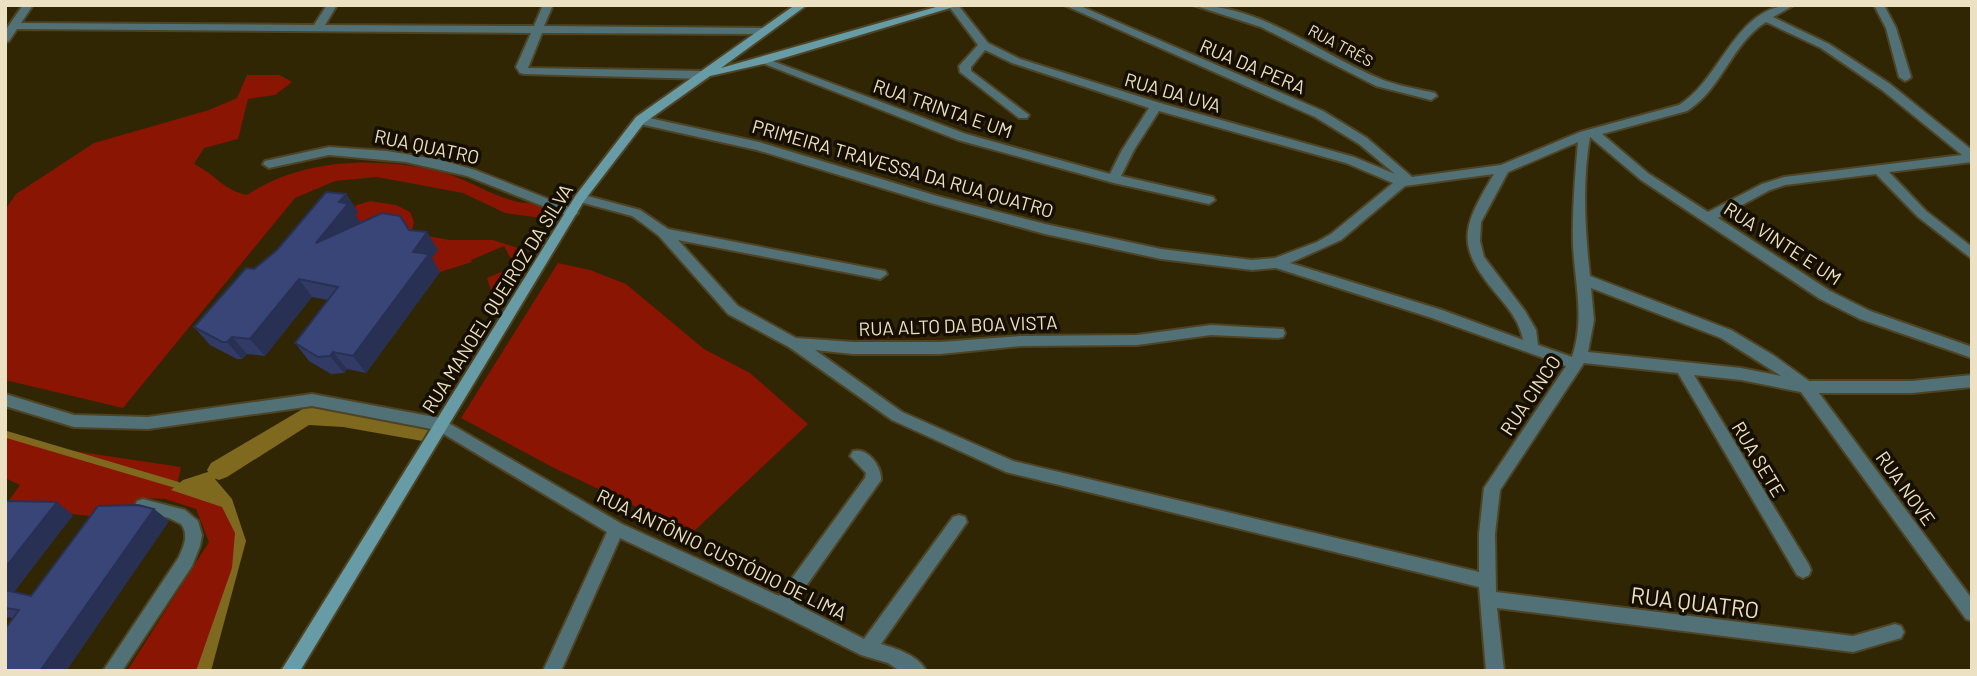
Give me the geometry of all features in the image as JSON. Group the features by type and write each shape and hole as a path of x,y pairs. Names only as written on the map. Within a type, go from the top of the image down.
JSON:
{"street":[{"path":"5,39 28,5"},
{"path":"318,27 332,5"},
{"path":"548,5 522,67 524,71 705,75 954,6"},
{"name":"RUA MANOEL QUEIROZ DA SILVA","path":"290,671 580,198 640,120 802,5"},
{"name":"RUA DA PERA","path":"1069,5 1319,114 1363,141 1406,181"},
{"name":"RUA TRÊS","path":"1198,5 1265,25 1380,83 1431,96"},
{"path":"1406,181 1503,169 1589,134 1683,108 1705,94 1747,31 1788,5"},
{"path":"1879,5 1891,28 1906,77"},
{"name":"RUA DA UVA","path":"954,6 984,45 1016,61 1156,106 1350,160 1406,181"},
{"path":"1766,18 1825,46 1886,87 1972,158"},
{"path":"14,26 766,31 760,43 763,50 777,57"},
{"path":"984,45 969,59 965,66 966,72 1023,115"},
{"name":"RUA TRINTA E UM","path":"763,61 962,137 1114,179 1209,200"},
{"path":"1114,179 1128,150 1156,106"},
{"name":"PRIMEIRA TRAVESSA DA RUA QUATRO","path":"640,120 759,146 935,200 1045,229 1161,254 1252,265 1276,264 1336,237 1406,181"},
{"name":"RUA VINTE E UM","path":"1589,134 1645,177 1825,295 1865,315 1972,352"},
{"name":"RUA CINCO","path":"1495,671 1484,543 1492,488 1578,361 1587,320 1580,246 1580,193 1589,134"},
{"name":"RUA QUATRO","path":"269,164 307,154 337,151 400,157 470,172 538,203 572,213"},
{"path":"1708,218 1766,187 1784,181 1972,158"},
{"path":"1878,168 1922,214 1972,254"},
{"path":"1503,169 1476,218 1472,234 1473,248 1478,262 1524,316 1532,336 1532,348"},
{"name":"RUA ALTO DA BOA VISTA","path":"580,198 636,213 664,233 733,310 794,343 905,349 1020,341 1137,340 1211,330 1278,333"},
{"path":"664,233 880,275"},
{"path":"1276,264 1578,361 1741,374 1806,387 1905,387 1972,381"},
{"name":"RUA NOVE","path":"1585,280 1726,334 1768,359 1806,387 1972,613"},
{"path":"794,343 897,416 1011,467 1486,581"},
{"name":"RUA SETE","path":"1682,368 1803,570"},
{"path":"5,400 74,421 148,423 312,400 440,424"},
{"name":"RUA ANTÔNIO CUSTÓDIO DE LIMA","path":"440,424 616,529 782,606 891,663 917,671"},
{"path":"782,606 873,480 874,471 858,456"},
{"path":"112,671 186,561 194,543 195,532 189,520 172,510 144,506"},
{"path":"867,649 959,522"},
{"path":"552,671 616,529"},
{"name":"RUA QUATRO","path":"1488,599 1853,644 1895,632"}],"shaded area":[{"path":"247,75 280,75 292,82 275,95 248,99 238,139 204,148 194,164 238,192 247,195 269,182 318,167 369,162 445,173 496,195 527,203 580,198 562,228 548,219 505,213 463,193 377,177 335,181 295,198 123,408 5,380 5,210 16,194 94,143 209,110 237,98"},
{"path":"370,201 396,205 410,212 414,222 411,233 450,240 493,240 527,251 501,289 491,290 487,278 515,266 504,246 471,260 472,262 440,272 423,270 437,250 311,263 356,207 354,206"},
{"path":"558,263 590,270 626,284 704,349 750,373 808,424 692,533 554,468 461,418"},
{"path":"5,434 47,447 181,467 177,485 234,508 246,541 201,671 127,671 209,542 196,509 165,499 141,498 114,519 5,506 20,485 5,478"},
{"path":"219,470 215,479 232,499 246,541 211,671 196,671 232,568 235,533 222,507 171,490 183,480"}],"building":[{"path":"326,192 346,194 339,202 348,204 316,243 382,213 400,216 409,230 427,232 413,252 429,254 353,356 333,352 330,356 318,357 295,343 338,287 299,279 250,339 232,337 227,342 222,342 194,327 246,268 254,269 277,250"},
{"path":"5,501 57,502 5,568"},
{"path":"138,505 154,509 40,671 5,671 5,629 19,610 5,608 5,590 31,596 98,506"}],"waterway":[{"path":"219,470 306,416 343,418 428,433"},
{"path":"5,434 177,485"}]}
